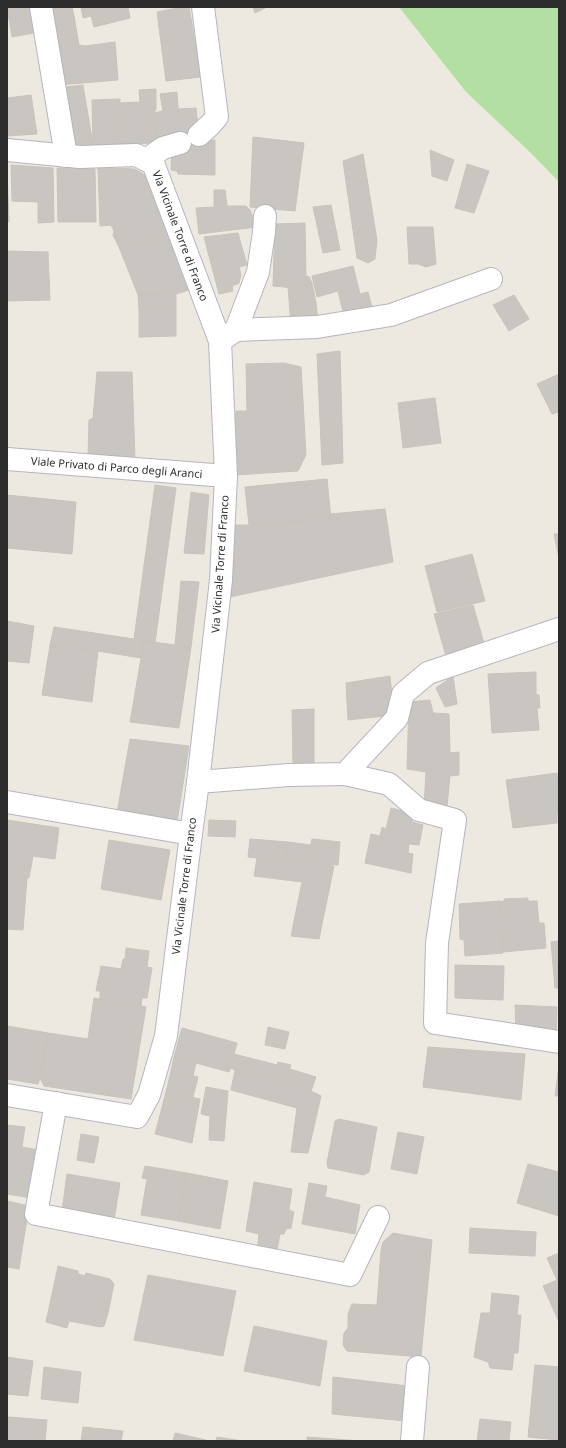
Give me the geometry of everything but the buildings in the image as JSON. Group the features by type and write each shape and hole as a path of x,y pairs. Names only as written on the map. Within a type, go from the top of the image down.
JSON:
{"street":[{"path":"41,7 66,156"},
{"path":"146,160 163,148 190,139 210,125 217,117 204,7"},
{"name":"Via Vicinale Torre di Franco","path":"7,150 80,157 136,155 153,163 228,336 226,476 221,580 198,782 166,1036 149,1096 137,1117 56,1104"},
{"path":"228,336 258,272 264,232 264,216"},
{"path":"228,336 316,327 390,316 491,279"},
{"name":"Viale Privato di Parco degli Aranci","path":"7,459 226,476"},
{"path":"345,774 397,718 403,694 428,673 559,630"},
{"path":"198,782 289,775 345,774 389,784 419,810 455,820 437,943 435,1023 559,1042"},
{"path":"7,802 191,834"},
{"path":"7,1095 56,1104 36,1214 350,1275 378,1217"},
{"path":"412,1441 418,1367"}],"green space":[{"path":"399,7 559,7 559,182 533,155 466,92"}]}
